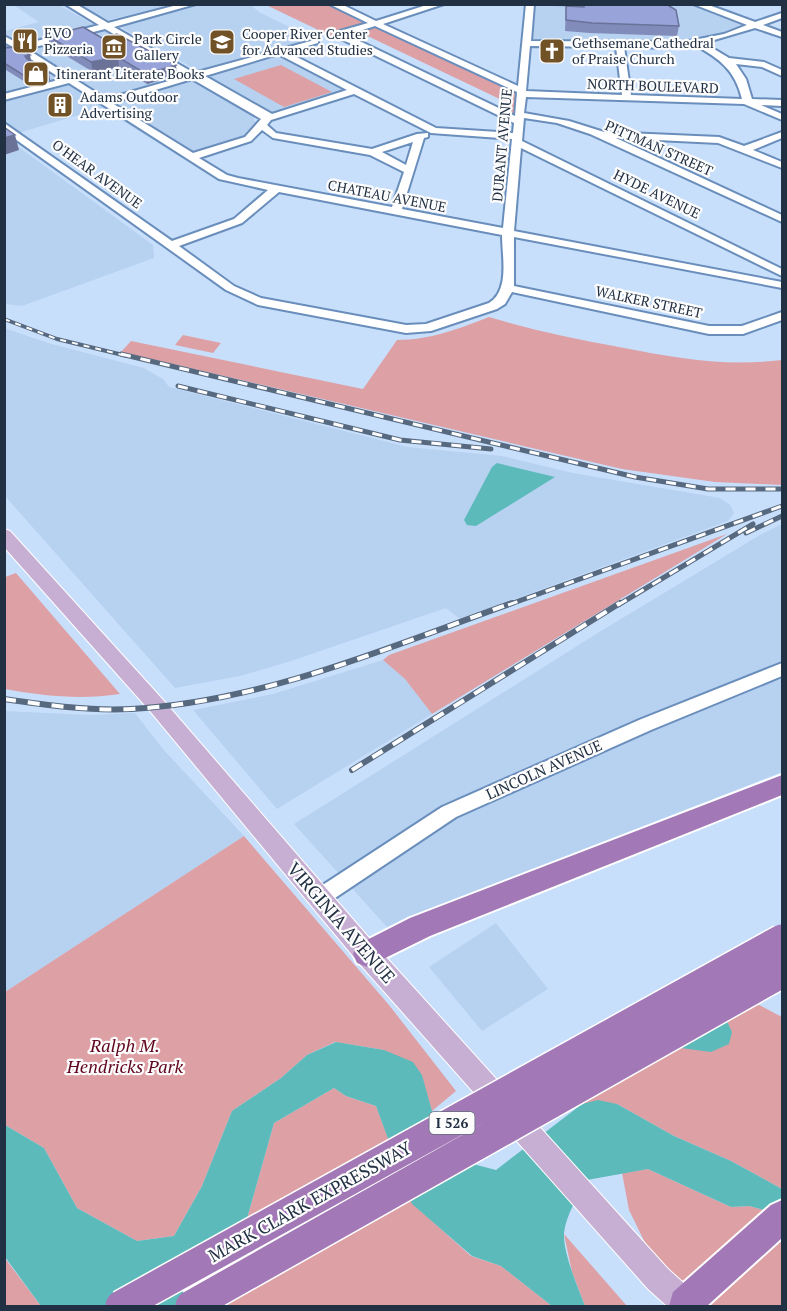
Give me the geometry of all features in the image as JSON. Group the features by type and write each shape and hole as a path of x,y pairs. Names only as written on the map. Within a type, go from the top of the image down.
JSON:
{"highway":[{"path":"368,954 420,927 783,784"},
{"name":"MARK CLARK EXPRESSWAY","path":"121,1306 783,940"},
{"name":"MARK CLARK EXPRESSWAY","path":"191,1306 783,972"},
{"path":"686,1306 783,1216"}],"main road":[{"name":"VIRGINIA AVENUE","path":"4,535 157,706 368,954 658,1279 686,1306"}],"street":[{"path":"69,4 196,76 265,122 273,135"},
{"path":"107,25 179,4"},
{"path":"4,52 192,4"},
{"name":"NORTH BOULEVARD","path":"333,4 522,93 627,99 783,103"},
{"path":"374,24 440,4"},
{"name":"DURANT AVENUE","path":"508,288 508,234 530,4"},
{"path":"558,4 626,4"},
{"path":"697,4 783,35"},
{"path":"525,43 620,46 697,43 783,15"},
{"name":"PITTMAN STREET","path":"374,24 341,34 343,37 520,118 552,119 604,135 783,219"},
{"name":"CHATEAU AVENUE","path":"4,38 223,177 508,234 783,285"},
{"path":"105,102 315,41"},
{"path":"697,43 729,61 743,79 748,103 783,117"},
{"path":"620,46 627,99"},
{"path":"280,52 434,131 518,139"},
{"path":"729,61 764,65 783,73"},
{"path":"4,98 69,80"},
{"path":"248,139 265,122 354,91"},
{"name":"O'HEAR AVENUE","path":"4,126 246,297 393,328 418,330 493,306 501,301 508,288"},
{"path":"373,152 434,131"},
{"path":"191,157 248,139 273,135 373,152 408,170"},
{"path":"604,135 707,138 746,149 783,165"},
{"path":"746,149 783,135"},
{"path":"396,212 420,136"},
{"name":"HYDE AVENUE","path":"518,139 783,273"},
{"path":"171,245 238,221 276,189"},
{"name":"WALKER STREET","path":"508,288 709,330 756,328 783,316"},
{"name":"LINCOLN AVENUE","path":"320,898 449,812 645,725 783,669"}],"shaded area":[{"path":"12,4 59,5 253,116 256,125 242,138 182,158 102,108 5,137 5,31 39,22"},
{"path":"75,5 169,5 108,20"},
{"name":"Cooper River Center for Advanced Studies","path":"202,5 251,5 259,12 314,39 200,72 149,43 142,42 143,40 119,26"},
{"path":"530,5 697,5 754,25 697,43 525,43"},
{"path":"280,52 354,91 268,118 196,76"},
{"path":"5,137 153,245 154,258 22,306 5,304"},
{"path":"4,328 48,343 144,368 163,379 169,387 408,447 502,456 573,473 720,498 730,505 734,513 728,521 460,619 446,608 291,661 240,676 175,688 5,496"},
{"path":"497,463 555,477 476,526 467,525 464,520 492,467"},
{"path":"782,524 782,772 387,927 294,824 601,631"},
{"path":"383,660 405,679 432,714 277,809 193,710 273,694"},
{"path":"5,711 89,715 135,713 162,748 244,836 5,992"},
{"path":"496,923 548,989 482,1031 429,967"},
{"path":"725,1017 732,1032 729,1044 711,1052 658,1045"},
{"path":"336,1042 384,1050 413,1062 422,1075 432,1111 473,1164 496,1170 582,1104 598,1100 617,1104 674,1136 731,1161 782,1189 782,1215 749,1206 731,1207 648,1169 587,1180 576,1199 564,1233 568,1260 585,1306 552,1306 501,1266 472,1256 412,1204 376,1106 346,1096 334,1088 274,1123 246,1222 258,1277 230,1303 222,1306 41,1306 5,1257 5,1125 44,1148 77,1208 137,1241 174,1236 202,1186 232,1111 281,1078 307,1055"}],"green space":[{"path":"266,5 333,5 374,24 331,36"},
{"path":"373,26 516,91 516,115 502,111 508,103 357,31"},
{"path":"281,65 332,92 284,107 234,79"},
{"path":"489,317 570,337 680,358 720,362 782,360 782,485 715,482 622,469 121,352 131,341 363,389 397,340 432,336"},
{"path":"183,335 221,343 213,353 175,345"},
{"path":"727,534 432,714 405,679 383,660 389,655"},
{"path":"16,573 120,694 91,697 62,696 5,689 5,577"},
{"name":"Ralph M. Hendricks Park","path":"244,836 389,1005 456,1091 432,1111 426,1093 384,1050 335,1042 307,1055 281,1078 232,1111 202,1186 174,1236 137,1241 77,1208 44,1148 5,1125 5,992"},
{"path":"742,996 782,1017 782,1189 731,1161 674,1136 617,1104 582,1104 584,1060"},
{"path":"334,1088 346,1096 376,1106 413,1204 471,1256 501,1266 552,1306 222,1306 230,1303 246,1222 274,1123"},
{"path":"648,1169 731,1207 749,1206 782,1215 782,1306 681,1306 672,1298 629,1210 622,1173"},
{"path":"564,1234 627,1306 585,1306 572,1272"},
{"path":"4,1257 41,1306 5,1306"}],"building":[{"path":"584,4 666,4 676,10 679,26 566,20 566,6 584,7"},
{"path":"83,27 102,38 117,34 176,65 146,74 118,57 91,62 48,36"},
{"path":"16,47 30,55 25,56 27,59 49,73 28,78 4,63 4,48"},
{"path":"4,127 15,135 4,138"}],"railway":[{"path":"4,319 57,339 127,356"},
{"path":"121,354 635,477 708,489 782,489"},
{"path":"178,386 400,440 491,449"},
{"path":"508,605 782,506"},
{"path":"746,533 782,516"},
{"path":"618,605 753,524"},
{"path":"4,699 67,707 131,709 229,696 325,670 512,603"},
{"path":"352,770 620,603"}],"place":[{"name":"EVO Pizzeria","path":"25,41"},
{"name":"Cooper River Center for Advanced Studies","path":"222,42"},
{"name":"Park Circle Gallery","path":"114,47"},
{"name":"Gethsemane Cathedral of Praise Church","path":"552,51"},
{"name":"Itinerant Literate Books","path":"36,74"},
{"name":"Adams Outdoor Advertising","path":"60,105"}]}
